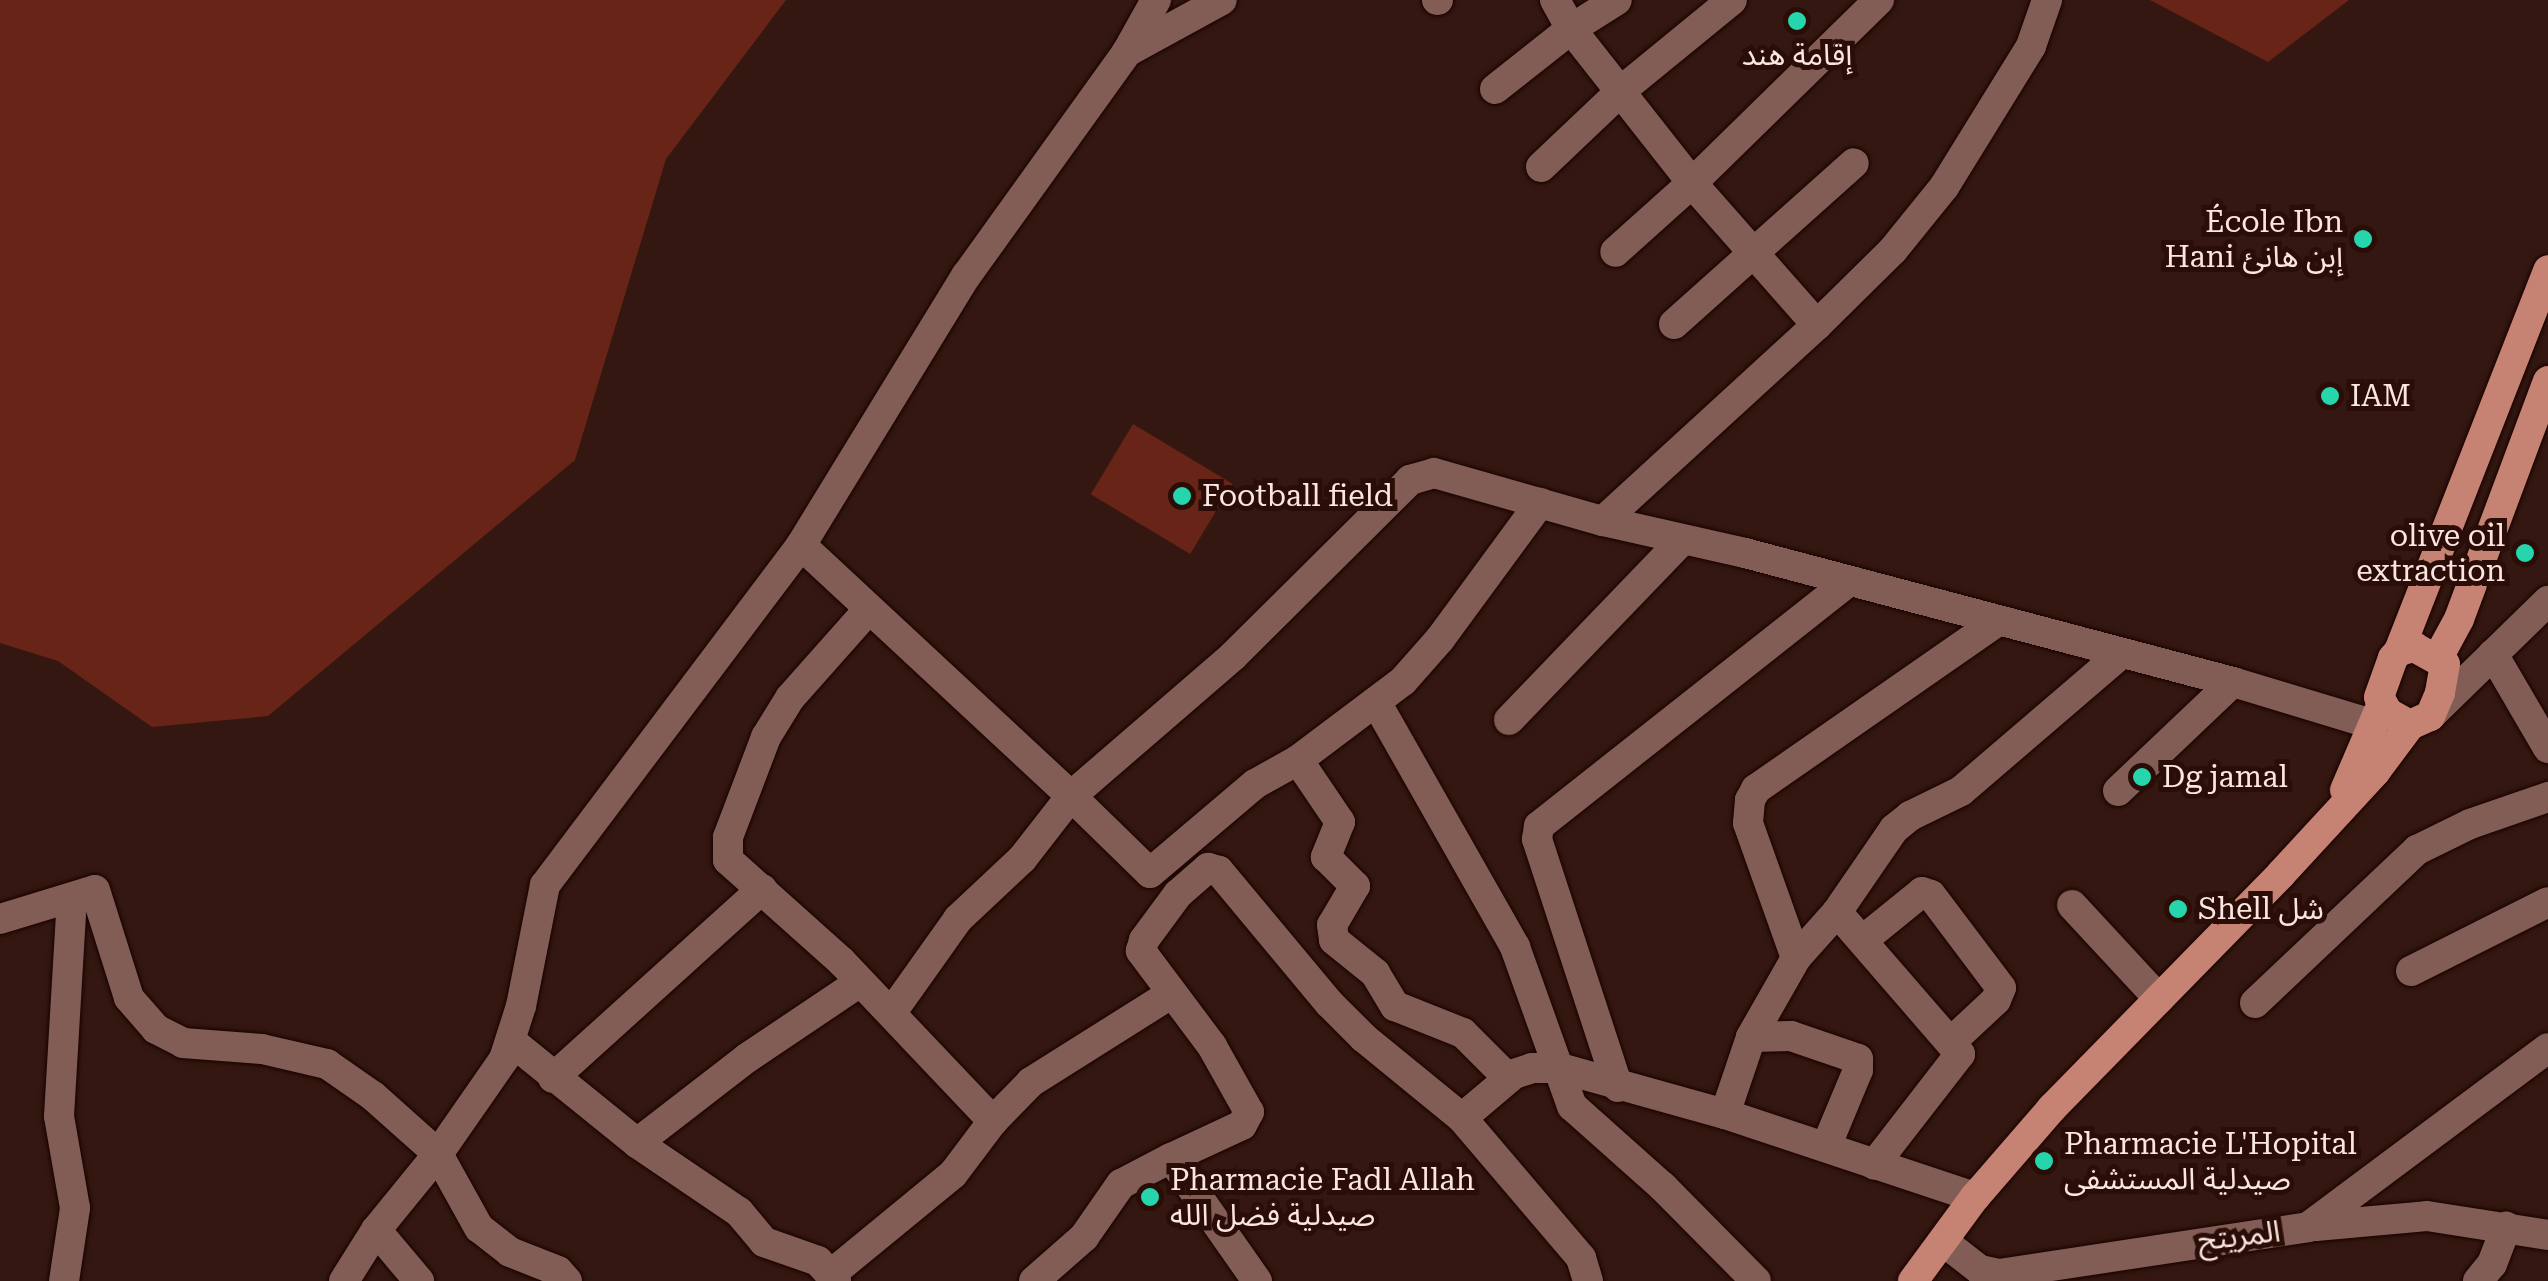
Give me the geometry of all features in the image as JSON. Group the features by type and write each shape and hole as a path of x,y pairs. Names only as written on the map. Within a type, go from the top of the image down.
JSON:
{"main road":[{"path":"2334,815 2378,715 2380,687 2399,651 2548,270"},
{"path":"1913,1281 1974,1197 2052,1108 2375,772 2440,694 2442,660 2548,381"},
{"path":"2399,651 2414,647 2442,660"},
{"path":"2378,715 2420,720"}],"street":[{"path":"344,1281 376,1230 495,1076 511,1040 540,900 552,872 686,702 801,545 966,276 1127,52 1156,0"},
{"path":"1127,52 1222,0"},
{"path":"1555,0 1571,29 1692,182 1817,325"},
{"path":"1496,89 1571,29 1617,0"},
{"path":"1541,167 1622,90 1732,0"},
{"path":"1615,252 1880,0"},
{"path":"1603,521 1893,250 1944,187 2032,46 2047,0"},
{"path":"1674,324 1854,163"},
{"path":"892,1012 958,919 1022,860 1071,796 1232,656 1410,480 1421,474 1447,475 1603,521 2232,682 2378,715"},
{"path":"801,545 1150,873 1255,784 1298,760 1418,666 1540,503"},
{"path":"1509,720 1681,541"},
{"path":"1618,1086 1537,839 1539,826 1848,582"},
{"path":"2420,720 2548,602"},
{"path":"869,610 776,719 734,819 728,837 728,860 892,1012 994,1121"},
{"path":"1796,958 1748,823 1750,800 1756,790 1998,621"},
{"path":"1725,1114 1751,1037 1796,958 1837,912 1900,823 1961,791 2121,654"},
{"path":"2442,660 2493,654"},
{"path":"2493,654 2548,748"},
{"path":"2118,791 2232,682"},
{"path":"1376,702 1515,947 1565,1091 1579,1113 1662,1187 1756,1281"},
{"path":"1298,760 1340,822 1327,859 1356,886 1332,925 1334,940 1380,979 1395,1006 1463,1034 1508,1078"},
{"path":"2255,1003 2417,850 2470,824 2548,797"},
{"path":"1034,1281 1084,1237 1121,1184 1242,1125 1249,1112 1212,1046 1171,994 1141,946 1178,894 1202,870 1214,869 1329,1004 1364,1038 1462,1118 1581,1258 1588,1281"},
{"path":"554,1078 762,889"},
{"path":"0,918 95,890 129,998 156,1029 183,1043 262,1049 326,1064 373,1096 438,1154 480,1228 510,1252 558,1271 567,1281"},
{"path":"1863,940 1922,892 1931,895 2002,988 1996,1000 1952,1041"},
{"path":"64,1281 76,1208 59,1116 72,898"},
{"path":"2411,970 2548,902"},
{"path":"2072,905 2159,998"},
{"path":"1837,912 1960,1054 1874,1165"},
{"path":"637,1143 731,1069 860,982"},
{"path":"511,1040 637,1143 739,1212 764,1242 818,1261 833,1278 954,1174 994,1121 1059,1062 1171,994"},
{"path":"1751,1037 1791,1036 1858,1059 1858,1070 1826,1148"},
{"name":"المريتح","path":"1944,1242 1982,1276 2122,1269 2202,1240 2308,1228 2548,1048"},
{"path":"1462,1118 1508,1078 1532,1068 1560,1068 1725,1114 1974,1197"},
{"path":"1171,1158 1257,1281"},
{"path":"2308,1228 2388,1216 2427,1216 2548,1235"},
{"path":"2478,1281 2492,1264 2506,1227"},
{"path":"376,1230 419,1281"}],"shaded area":[{"path":"0,0 786,0 666,159 575,460 268,716 152,727 58,661 0,643"},
{"path":"2150,0 2349,0 2268,62"},
{"path":"1133,424 1232,484 1190,554 1091,494"}],"place":[{"name":"إقامة هند","path":"1797,21"},
{"name":"École Ibn Hani إبن هانئ","path":"2363,239"},
{"name":"IAM","path":"2330,396"},
{"name":"Football field","path":"1182,496"},
{"name":"olive oil extraction","path":"2525,553"},
{"name":"Dg jamal","path":"2142,777"},
{"name":"Shell شل","path":"2178,909"},
{"name":"Pharmacie L'Hopital صيدلية المستشفى","path":"2044,1161"},
{"name":"Pharmacie Fadl Allah صيدلية فضل الله","path":"1150,1197"}]}
